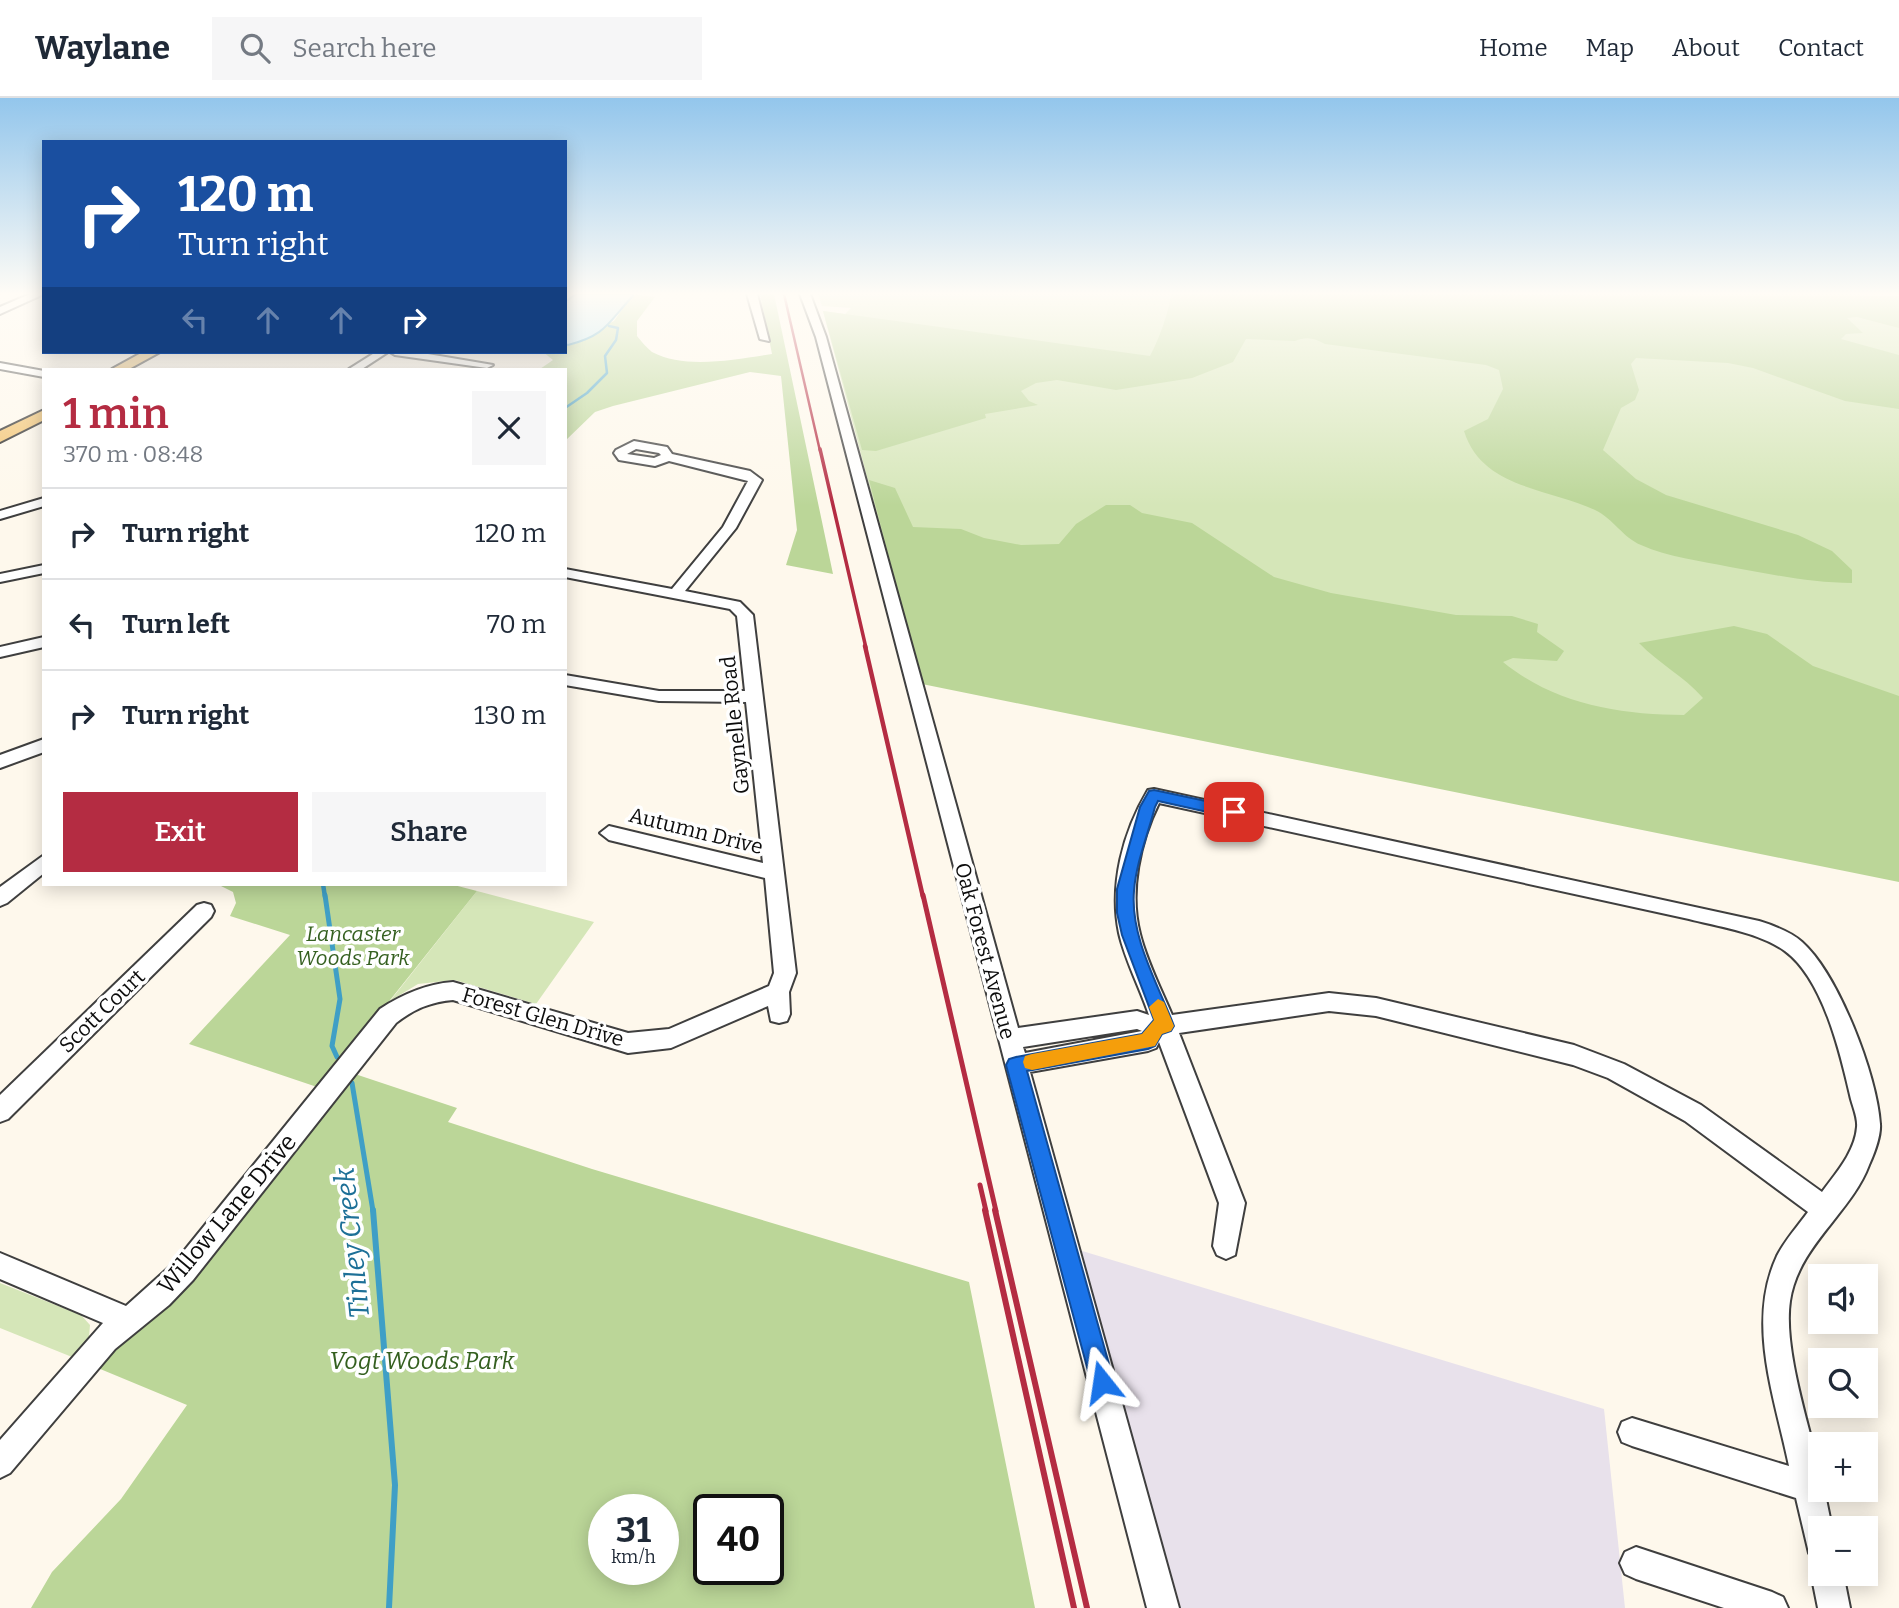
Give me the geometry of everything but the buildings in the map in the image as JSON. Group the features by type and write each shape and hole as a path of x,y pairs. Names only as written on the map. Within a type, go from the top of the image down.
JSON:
{"main road":[{"path":"0,430 42,409"},
{"path":"0,436 42,415"}],"street":[{"name":"Oak Forest Avenue","path":"828,364 1163,1608"},
{"path":"0,366 42,374"},
{"path":"668,457 745,474 755,480 719,542 675,594"},
{"path":"0,514 42,503"},
{"path":"0,578 42,569"},
{"name":"Gaynelle Road","path":"567,573 734,605 745,615 785,974 779,1003"},
{"path":"0,652 42,642"},
{"path":"567,680 638,695 704,701 755,696"},
{"path":"0,762 42,745"},
{"path":"1226,1246 1232,1203 1161,1026 1125,913 1125,889 1134,852 1147,807 1154,795 1689,911 1759,929 1793,946 1817,973 1836,1011 1857,1075 1869,1126 1858,1163 1788,1262 1777,1301 1776,1336 1808,1488 1632,1433"},
{"name":"Autumn Drive","path":"609,833 774,873"},
{"path":"0,898 42,864"},
{"name":"Scott Court","path":"0,1111 204,911"},
{"name":"Forest Glen Drive","path":"388,1016 410,1000 432,991 453,991 628,1043 671,1038 779,1003"},
{"path":"1009,1040 1137,1020 1161,1026 1329,1002 1376,1007 1574,1055 1616,1071 1693,1113 1825,1209"},
{"name":"Willow Lane Drive","path":"0,1463 76,1370 127,1320 160,1296 184,1271 388,1016"},
{"path":"1016,1065 1148,1041 1161,1026"},
{"path":"0,1266 127,1320"},
{"path":"1636,1563 1772,1608"},
{"path":"1830,1586 1834,1608"}],"shaded area":[{"path":"1079,1250 1604,1409 1625,1608 1181,1608"}],"green space":[{"path":"547,364 789,364 833,574 786,565 797,530 781,376 750,372 613,406 595,412 567,439 567,368 541,368"},
{"path":"837,364 1899,364 1899,872 918,669"},
{"path":"838,364 1227,364 1192,378 1116,390 1057,380 1036,383 1021,391 1029,401 1038,405 985,414 986,418 876,451 862,450"},
{"path":"1482,364 1631,364 1639,390 1635,400 1621,408 1603,450 1636,479 1666,495 1798,535 1832,551 1852,570 1852,583 1806,580 1673,556 1641,545 1595,510 1501,476 1486,465 1473,450 1464,431 1488,419 1503,389 1499,370"},
{"path":"1735,364 1899,364 1899,409 1845,401 1753,368"},
{"path":"869,480 895,488 913,527 961,529 984,538 1021,545 1059,544 1076,524 1106,505 1130,505 1142,513 1192,523 1274,577 1331,593 1456,615 1512,616 1538,624 1537,632 1564,651 1557,661 1513,658 1503,662 1544,688 1566,697 1612,709 1684,715 1703,698 1639,643 1734,626 1767,634 1813,666 1899,696 1899,882 922,684"},
{"name":"Lancaster Woods Park","path":"221,886 458,886 477,891 320,1088 189,1044 290,935 230,916 236,903 233,892"},
{"path":"477,891 594,922 536,1004 455,980 418,984 390,1001"},
{"name":"Vogt Woods Park","path":"352,1073 457,1108 448,1122 592,1169 969,1282 1035,1608 31,1608 52,1572 121,1499 187,1405 93,1366 158,1313"},
{"path":"0,1283 81,1315 90,1325 89,1337 72,1357 0,1328"}],"waterway":[{"name":"Tinley Creek","path":"567,407 587,393 607,373 606,364"},
{"name":"Tinley Creek","path":"323,886 325,897"},
{"name":"Tinley Creek","path":"325,895 340,999 332,1046 337,1057"},
{"name":"Tinley Creek","path":"352,1083 373,1211"},
{"name":"Tinley Creek","path":"373,1210 395,1485 389,1608"}],"railway":[{"path":"800,364 820,451"},
{"path":"820,449 866,648"},
{"path":"865,646 923,897"},
{"path":"923,895 996,1211"},
{"path":"980,1185 986,1211"},
{"path":"985,1210 1074,1608"},
{"path":"995,1210 1087,1608"}],"slow traffic":[{"path":"1032,1062 1148,1041 1156,1027 1165,1026 1158,1007"}],"route":[{"path":"1102,1382 1016,1065 1148,1041 1156,1027 1165,1026 1130,935 1125,913 1125,889 1147,807 1154,795 1234,812"}]}
